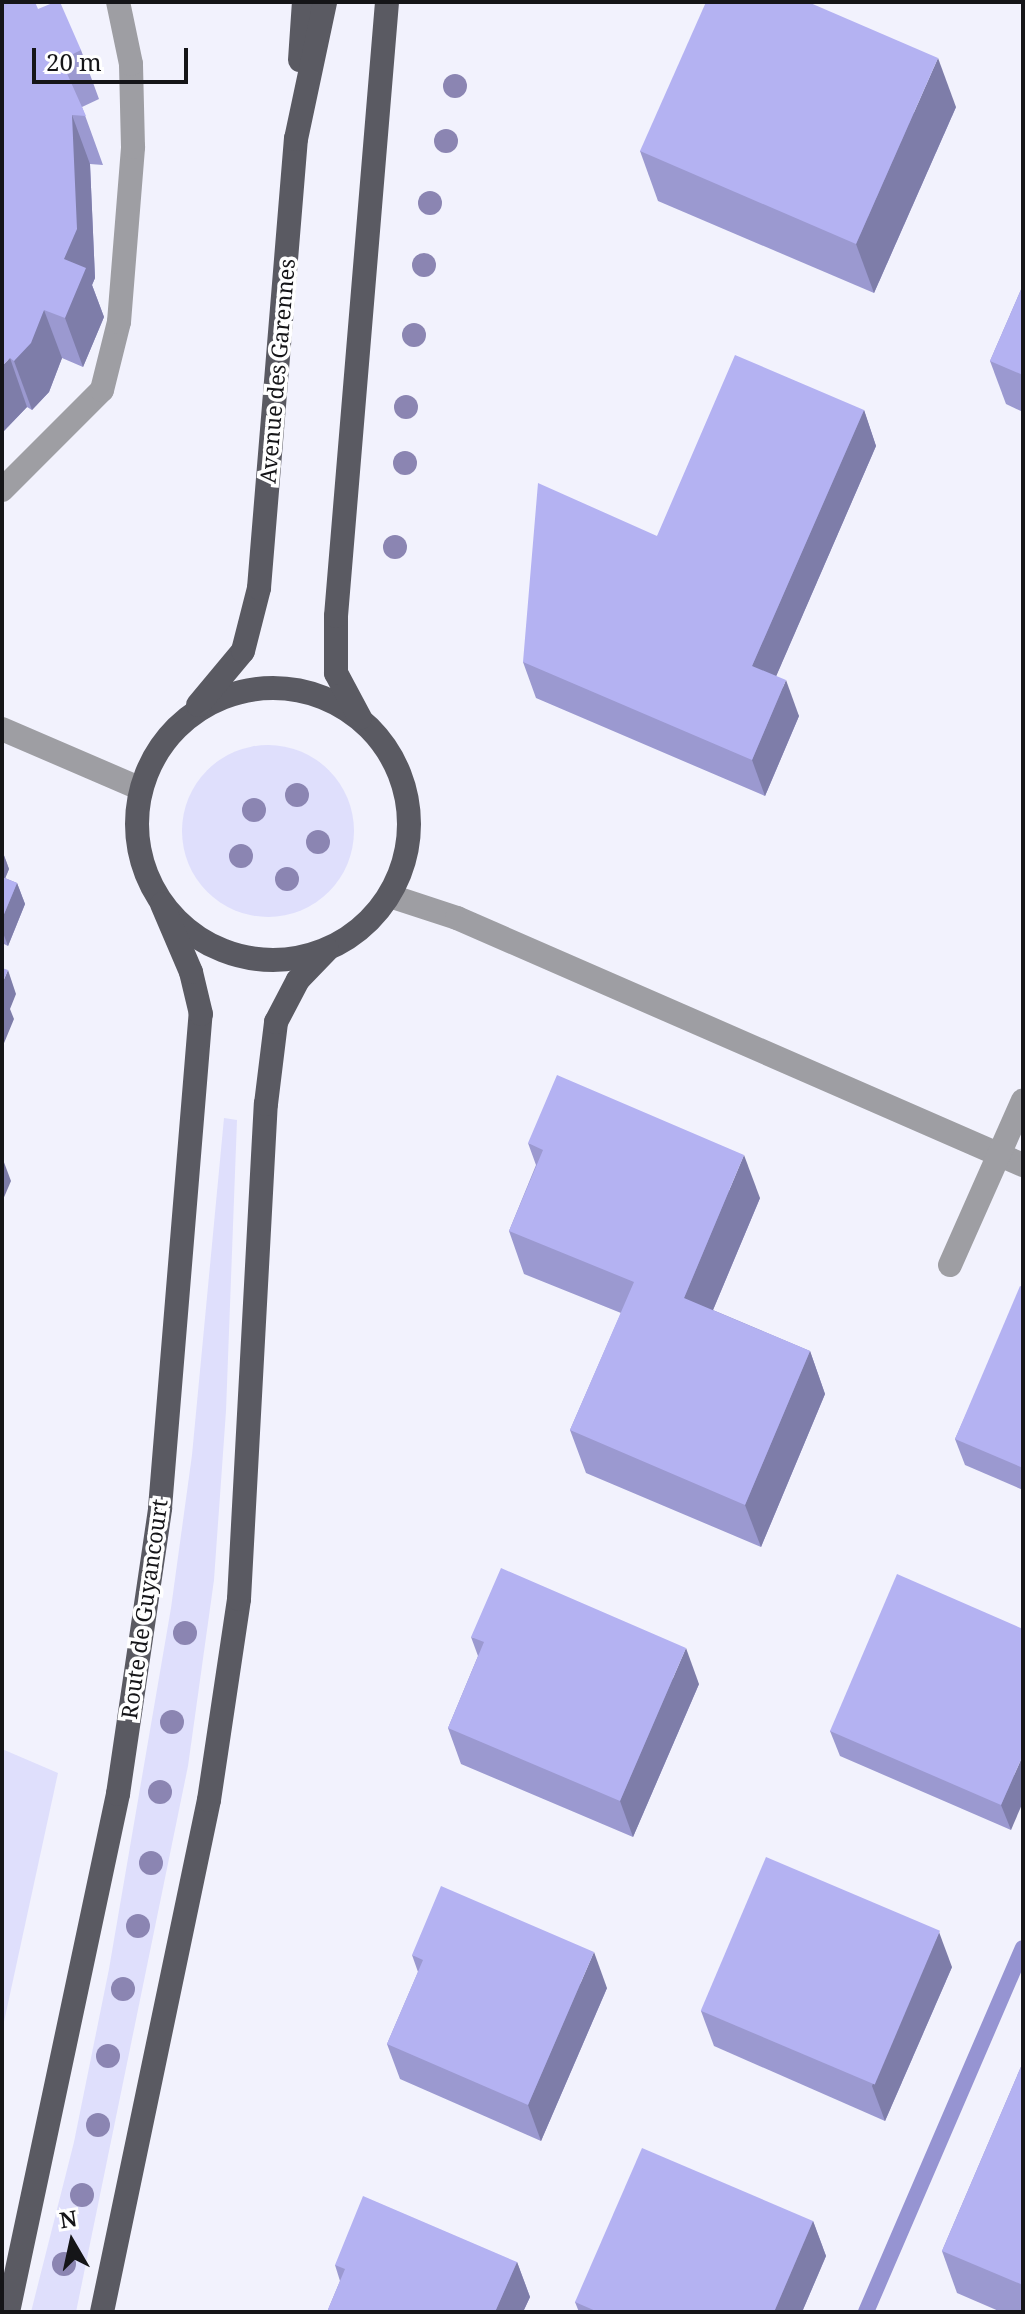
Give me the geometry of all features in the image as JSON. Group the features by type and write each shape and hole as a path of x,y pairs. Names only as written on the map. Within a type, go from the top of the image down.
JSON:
{"main road":[{"path":"296,139 304,2"},
{"name":"Avenue des Garennes","path":"185,720 243,651 259,588 296,139 325,2"},
{"path":"102,2312 209,1800 239,1599 266,1104 276,1022 298,980 327,950 363,927 390,896 405,860 410,821 404,783 386,747 360,718 336,673 336,616 387,2"},
{"path":"327,950 282,960 236,956 195,936 162,904 143,868 137,828 141,789 158,751 185,720 225,696 272,687 318,695 360,718"},
{"name":"Route de Guyancourt","path":"8,2312 118,1794 160,1508 201,1014 191,972 162,904"}],"street":[{"path":"2,490 102,390 119,322 133,147 131,64 118,2"},
{"path":"2,729 141,789"},
{"path":"390,896 457,918 1023,1165"},
{"path":"950,1265 1023,1100"}],"shaded area":[{"path":"268,745 301,752 329,770 347,798 354,831 347,864 329,892 301,910 268,917 235,910 207,892 189,864 182,831 189,798 207,770 235,752"},
{"path":"224,1118 237,1120 226,1411 214,1580 188,1766 76,2312 31,2312 74,2142 109,1969 171,1608 192,1455"},
{"path":"2,1749 58,1773 2,2031"}],"building":[{"path":"2,2 35,2 38,9 60,2 81,50 61,60 86,116 72,115 77,229 64,259 86,268 65,318 44,310 31,343 14,361 10,358 2,366"},
{"path":"706,2 808,2 938,58 856,244 640,151"},
{"path":"1023,285 1023,375 990,361"},
{"path":"735,355 864,410 752,666 786,680 752,760 523,662 538,483 657,536"},
{"path":"2,877 17,883 2,919"},
{"path":"2,968 8,970 2,984"},
{"path":"557,1075 744,1155 684,1298 810,1351 745,1505 570,1430 634,1282 509,1231 543,1150 528,1143"},
{"path":"1020,1286 1023,1287 1023,1468 955,1439"},
{"path":"501,1568 686,1648 620,1801 448,1728 484,1642 471,1637"},
{"path":"897,1574 1023,1629 1023,1755 1001,1805 830,1731"},
{"path":"766,1857 940,1931 875,2085 701,2011"},
{"path":"441,1886 594,1952 528,2105 387,2044 423,1960 412,1955"},
{"path":"1023,2062 1023,2285 942,2251"},
{"path":"642,2148 813,2221 774,2312 598,2312 575,2302"},
{"path":"363,2196 517,2262 495,2312 327,2312 345,2269 335,2265"}],"waterway":[{"path":"866,2312 1023,1948"}]}
